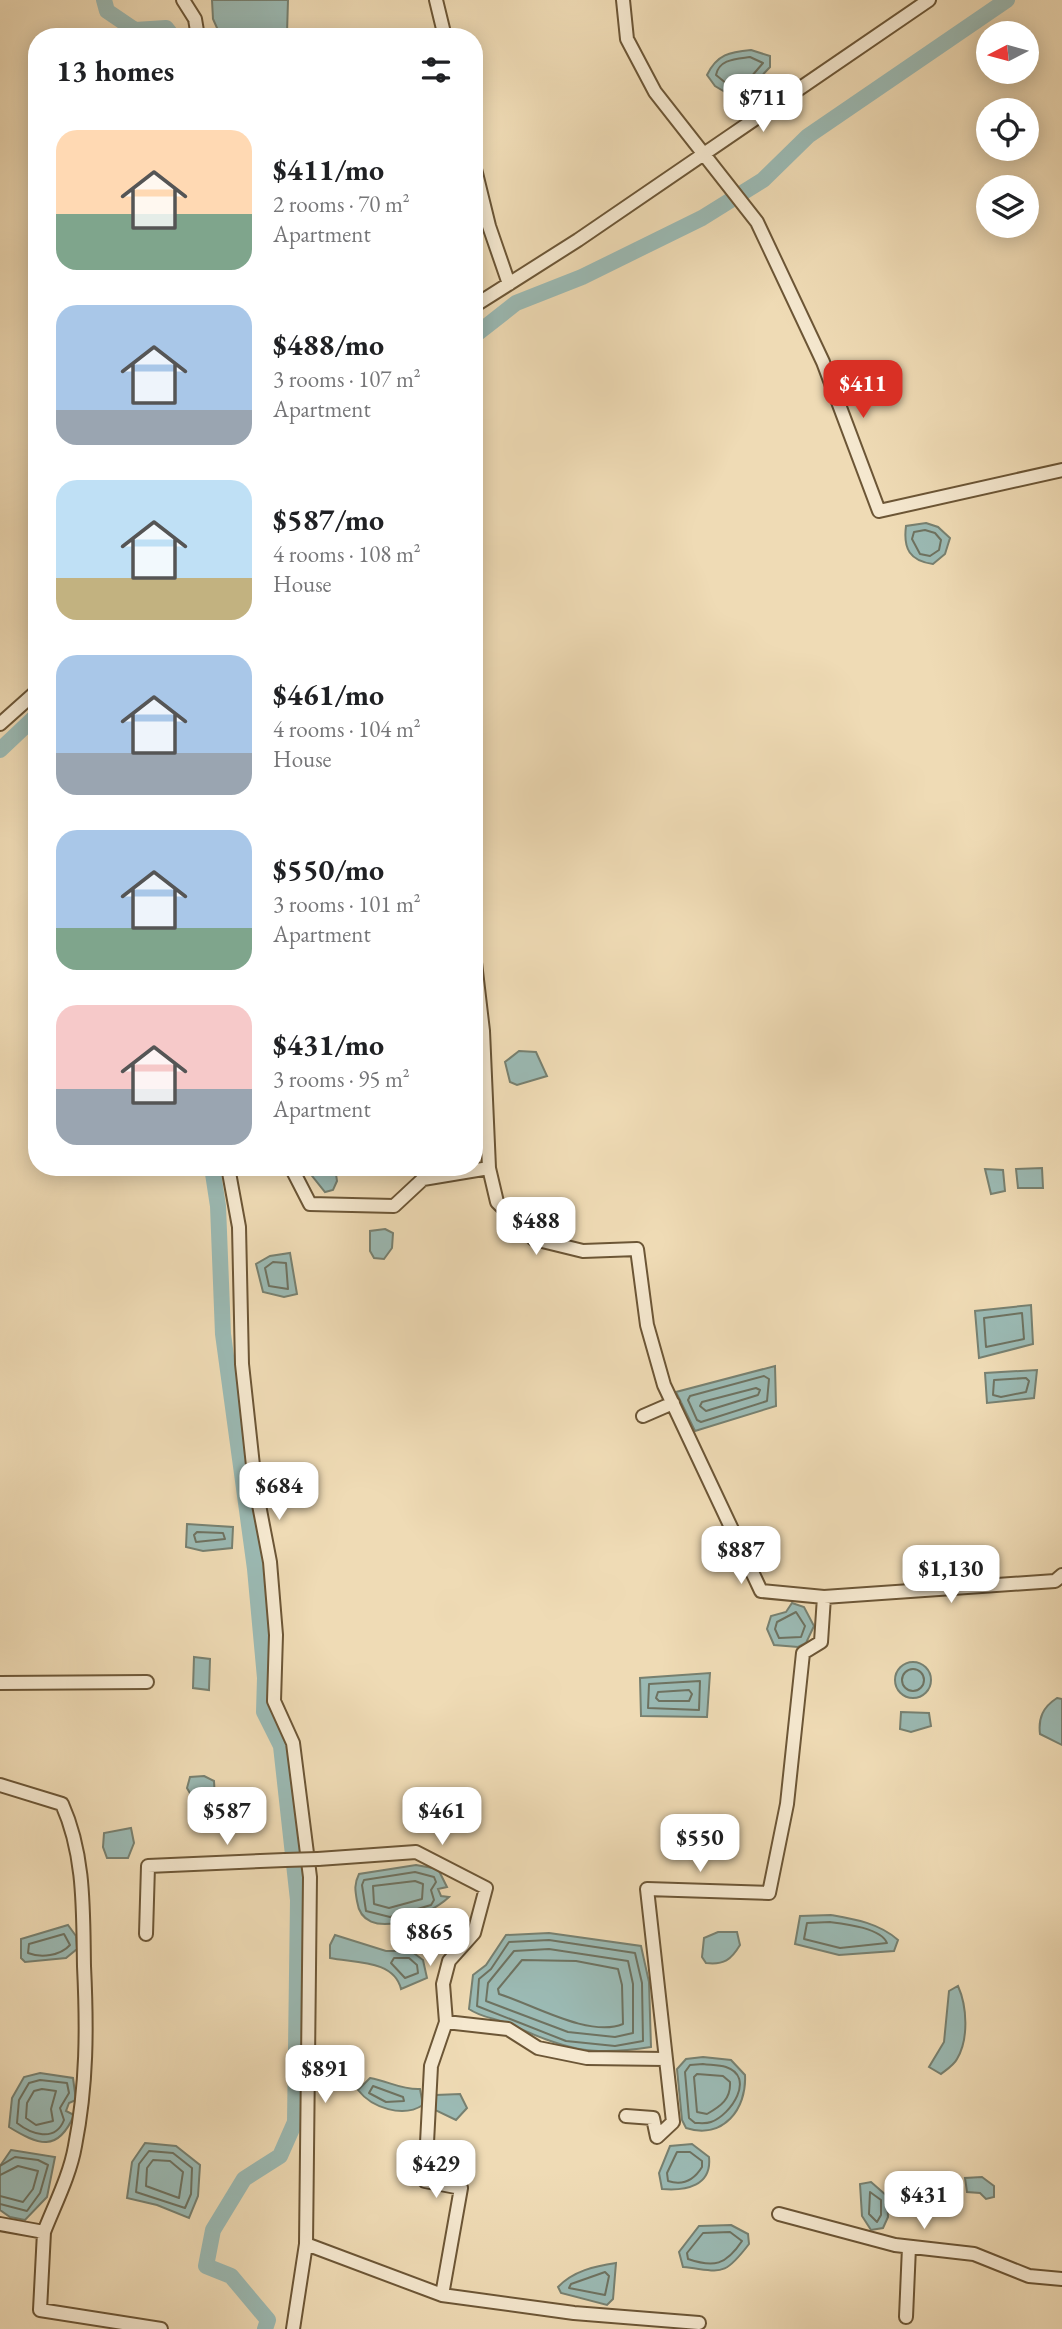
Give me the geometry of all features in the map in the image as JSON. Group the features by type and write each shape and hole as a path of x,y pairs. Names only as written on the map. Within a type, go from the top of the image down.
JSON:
{"street":[{"path":"183,0 195,19 196,28"},
{"path":"436,0 443,28"},
{"path":"623,0 627,39 655,92 758,222 823,362 879,511 1062,470"},
{"path":"483,300 705,154 929,0"},
{"path":"483,202 509,284"},
{"path":"0,724 28,699"},
{"path":"483,1031 489,1168 497,1202 534,1240 583,1251 637,1249 647,1325 664,1385 761,1591 824,1597 1055,1581 1062,1574"},
{"path":"483,1169 489,1168"},
{"path":"230,1176 239,1227 242,1364 255,1484 270,1562 276,1635 274,1701 293,1743 310,1877 306,2244 293,2329"},
{"path":"296,1176 310,1204 394,1206 423,1179 441,1176"},
{"path":"643,1416 673,1403"},
{"path":"626,2116 653,2118 657,2137 673,2122 647,1889 769,1893 787,1804 803,1653 821,1642 824,1597"},
{"path":"0,1683 147,1682"},
{"path":"0,1785 62,1804 74,1831 85,1918 88,2035 83,2089 75,2150 44,2232 40,2310 161,2329"},
{"path":"146,1934 148,1866 416,1852 486,1888 474,1933 449,1961 443,1984 446,2022 431,2066 425,2181 461,2188 442,2295"},
{"path":"446,2022 508,2029 538,2048 587,2058 665,2059"},
{"path":"779,2214 909,2246 974,2254 1029,2276 1062,2279"},
{"path":"0,2224 44,2232"},
{"path":"306,2244 442,2295 574,2313 699,2323"},
{"path":"906,2317 909,2246"}],"water":[{"path":"212,0 288,0 287,28 217,28 213,19"},
{"path":"751,50 770,56 770,67 755,83 725,92 715,86 707,75 720,58 730,53"},
{"path":"926,523 938,527 950,538 945,554 933,564 914,557 907,547 906,526"},
{"path":"519,1051 536,1052 547,1076 517,1085 510,1082 505,1062"},
{"path":"1042,1168 1043,1188 1018,1188 1016,1169"},
{"path":"985,1169 1003,1170 1005,1191 991,1194"},
{"path":"312,1176 336,1176 333,1190 325,1192"},
{"path":"385,1229 393,1233 392,1248 384,1259 374,1258 370,1251 370,1231"},
{"path":"290,1253 297,1294 284,1297 263,1292 256,1264 270,1256"},
{"path":"1031,1305 1033,1344 979,1358 975,1311"},
{"path":"775,1366 776,1406 695,1431 676,1392"},
{"path":"1037,1370 1034,1398 987,1403 985,1373"},
{"path":"187,1524 233,1527 232,1548 203,1551 186,1547"},
{"path":"792,1603 804,1607 814,1626 806,1643 798,1647 774,1645 767,1629 771,1616 786,1612"},
{"path":"194,1657 210,1659 209,1690 193,1688"},
{"path":"913,1662 926,1667 931,1680 926,1693 913,1698 900,1693 895,1680 900,1667"},
{"path":"710,1673 707,1717 641,1716 640,1678"},
{"path":"1057,1698 1062,1699 1062,1745 1040,1734 1042,1713"},
{"path":"901,1712 929,1713 931,1726 911,1732 900,1729"},
{"path":"204,1776 214,1781 215,1798 205,1803 194,1800 187,1788 190,1777"},
{"path":"131,1828 134,1843 128,1858 107,1858 103,1847 104,1833"},
{"path":"416,1865 438,1869 447,1887 438,1889 441,1896 449,1897 427,1912 398,1923 371,1922 362,1914 355,1890 359,1874"},
{"path":"831,1915 883,1929 898,1940 894,1951 839,1955 795,1944 800,1916"},
{"path":"68,1925 76,1936 77,1949 66,1958 25,1962 21,1958 21,1939"},
{"path":"718,1932 737,1932 740,1945 726,1960 706,1963 702,1957 704,1938"},
{"path":"549,1933 641,1946 649,1982 651,2047 610,2051 578,2049 546,2040 469,2009 473,1975 486,1965 506,1935"},
{"path":"335,1935 386,1951 411,1951 423,1960 427,1978 401,1989 397,1980 382,1968 362,1962 330,1958 330,1945"},
{"path":"958,1986 965,2013 965,2032 956,2061 941,2074 929,2067 944,2042 949,1991"},
{"path":"703,2057 731,2060 745,2075 745,2088 737,2110 730,2119 711,2130 699,2131 686,2128 682,2120 677,2069 686,2059"},
{"path":"40,2073 73,2078 76,2100 69,2103 66,2111 74,2115 68,2127 54,2140 46,2142 29,2138 9,2127 12,2098 24,2077"},
{"path":"370,2078 420,2089 423,2105 397,2111 371,2102 358,2090"},
{"path":"460,2094 467,2108 456,2120 435,2110 436,2095"},
{"path":"145,2143 176,2146 200,2165 198,2196 189,2218 157,2205 127,2198 132,2162"},
{"path":"692,2144 709,2157 706,2175 696,2185 680,2189 662,2189 659,2173 670,2146"},
{"path":"11,2150 55,2157 47,2197 25,2220 10,2217 0,2210 0,2166"},
{"path":"982,2177 994,2186 994,2197 986,2199 980,2193 967,2192 965,2178"},
{"path":"871,2182 887,2196 888,2217 883,2228 871,2230 862,2216 860,2184"},
{"path":"731,2225 748,2234 749,2244 733,2262 721,2270 683,2267 679,2252 699,2226"},
{"path":"616,2263 613,2299 607,2305 561,2293 558,2287 585,2270"}],"waterway":[{"path":"104,0 107,11 132,28"},
{"path":"483,329 516,303 582,277 702,218 763,180 808,136 1007,0"},
{"path":"0,750 28,724"},
{"path":"213,1176 218,1206 223,1334 255,1569 265,1678 264,1712 281,1746 298,1900 295,2122 280,2156 244,2179 213,2230 206,2266 231,2276 268,2320 265,2329"}]}
